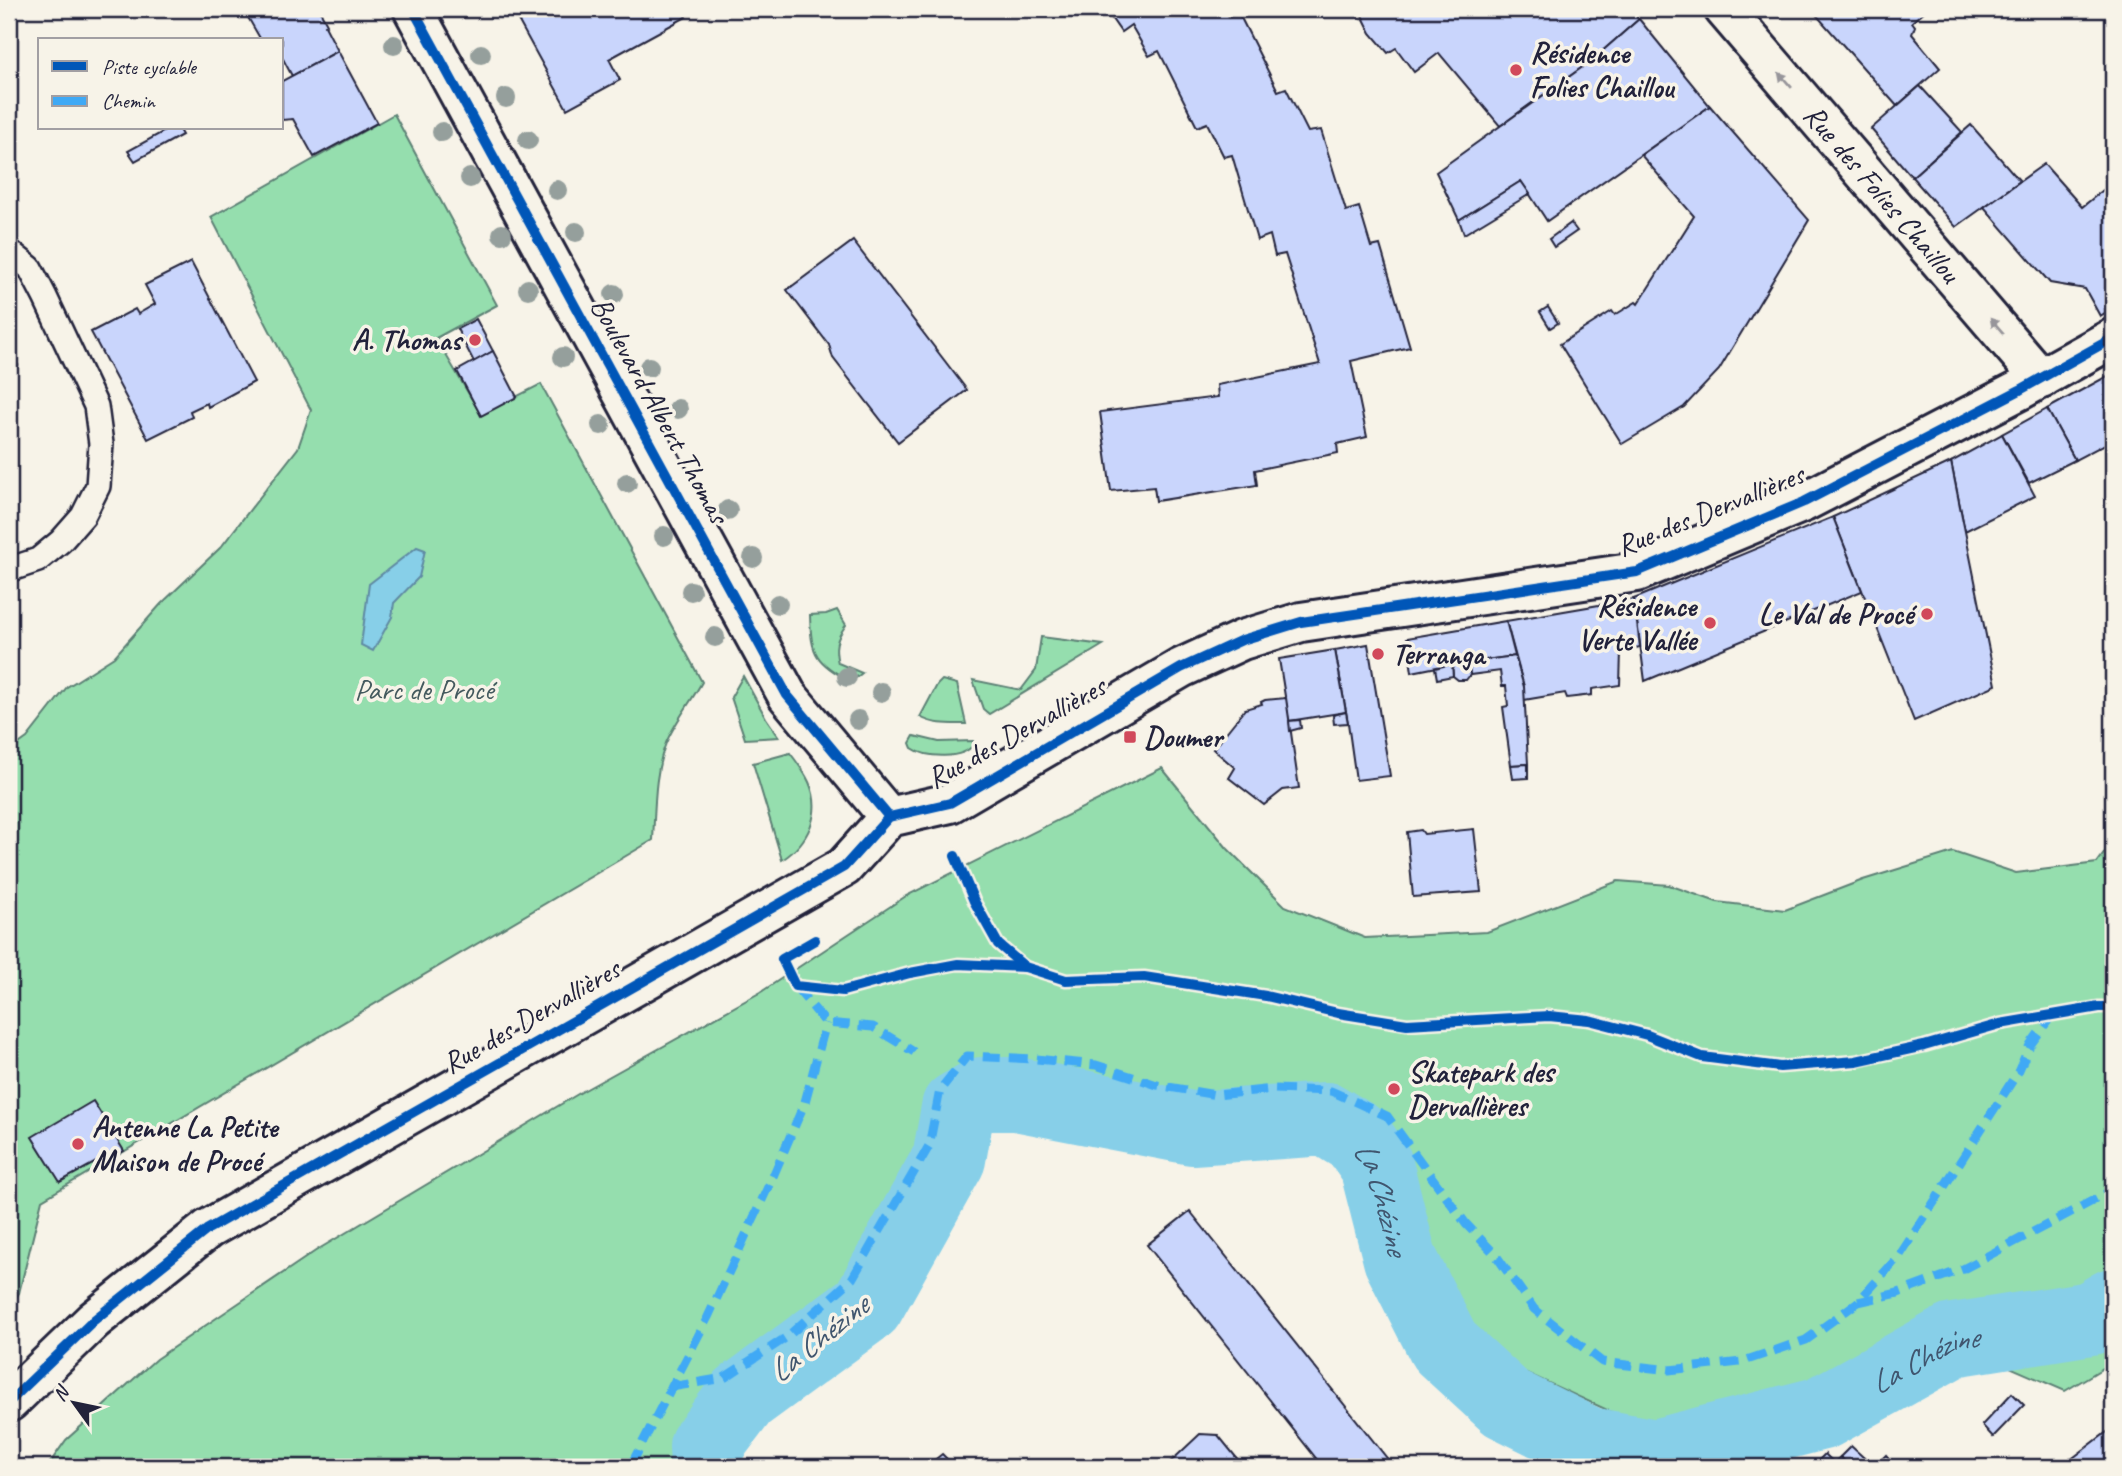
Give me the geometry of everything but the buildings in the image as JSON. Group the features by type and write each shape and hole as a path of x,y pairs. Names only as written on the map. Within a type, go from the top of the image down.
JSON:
{"main road":[{"name":"Boulevard Albert Thomas","path":"413,9 787,695 889,817"},
{"name":"Rue des Folies Chaillou","path":"1724,9 2041,379"},
{"name":"Rue des Dervallières","path":"9,1402 94,1321 208,1229 844,867 889,817 950,803 1181,668 1242,640 1301,622 1637,572 1804,502 2041,379 2113,338"}],"lane":[{"path":"9,251 30,268 45,297 96,406 101,444 97,486 83,516 61,541 38,560 14,568 9,567"}],"green space":[{"name":"Parc de Procé","path":"394,114 497,305 436,338 481,415 541,384 702,682 674,727 662,754 656,791 653,840 42,1200 19,1293 9,1308 9,751 27,738 67,687 114,657 161,604 221,547 298,448 311,410 211,217"},
{"path":"837,610 846,625 837,643 838,663 862,673 851,682 823,663 812,640 810,615"},
{"path":"1041,637 1103,645 989,714 983,709 973,680 1021,690 1036,670"},
{"path":"743,676 779,737 745,739 731,697"},
{"path":"942,680 957,684 966,724 936,723 920,717"},
{"path":"914,736 939,742 973,741 974,744 962,753 953,755 926,754 912,748 910,743"},
{"path":"790,753 809,782 814,805 806,836 782,860 753,763"},
{"path":"1162,768 1227,848 1285,906 1365,938 1487,932 1618,881 1669,885 1717,902 1785,910 1863,880 1953,852 2016,873 2097,863 2113,841 2113,1362 2065,1391 1964,1347 1897,1357 1824,1392 1679,1443 1468,1346 1401,1185 1364,1124 1311,1109 1192,1114 1100,1094 995,1076 949,1080 937,1155 860,1287 772,1363 698,1417 690,1467 47,1467 66,1440 156,1359 317,1250 583,1091 761,992 906,896"}],"water":[{"path":"417,547 425,550 419,577 394,603 392,617 373,651 361,645 369,584"}],"waterway":[{"name":"La Chézine","path":"707,1467 706,1446 743,1397 867,1306 949,1159 958,1108 982,1094 1016,1094 1192,1128 1326,1119 1357,1138 1376,1165 1400,1259 1444,1346 1506,1403 1589,1444 1655,1456 1822,1413 1953,1340 2091,1318 2113,1305"}],"marked path":[{"path":"795,986 826,1023 873,1027 914,1052"},
{"path":"671,1387 724,1378 787,1337 852,1279 929,1146 940,1090 967,1056 1096,1065 1157,1085 1216,1095 1273,1089 1331,1091 1387,1116 1466,1224 1495,1254 1534,1309 1602,1362 1669,1370 1741,1362 1806,1340 1858,1302 1900,1255 2018,1072 2030,1045 2052,1015"},
{"path":"630,1467 708,1317 774,1174 805,1102 826,1023"},
{"path":"1858,1302 1898,1293 1963,1269 2113,1190"}],"cycle path":[{"path":"413,9 787,695 889,817"},
{"path":"9,1402 94,1320 208,1229 844,867 889,817 950,803 1181,668 1242,640 1301,622 1637,572 1804,502 2020,390 2113,338"},
{"path":"955,856 974,901 998,944 1025,967"},
{"path":"815,940 782,959 795,986 843,991 910,973 958,964 1025,967 1066,980 1144,977 1266,996 1338,1013 1407,1024 1549,1016 1589,1020 1647,1035 1702,1057 1780,1067 1856,1061 1924,1046 2000,1024 2113,1007"}],"place":[{"name":"Résidence Folies Chaillou","path":"1516,70"},
{"name":"A. Thomas","path":"475,340"},
{"name":"Le Val de Procé","path":"1927,614"},
{"name":"Résidence Verte Vallée","path":"1710,623"},
{"name":"Terranga","path":"1378,654"},
{"name":"Doumer","path":"1130,737"},
{"name":"Skatepark des Dervallières","path":"1394,1089"},
{"name":"Antenne La Petite Maison de Procé","path":"78,1144"}]}
